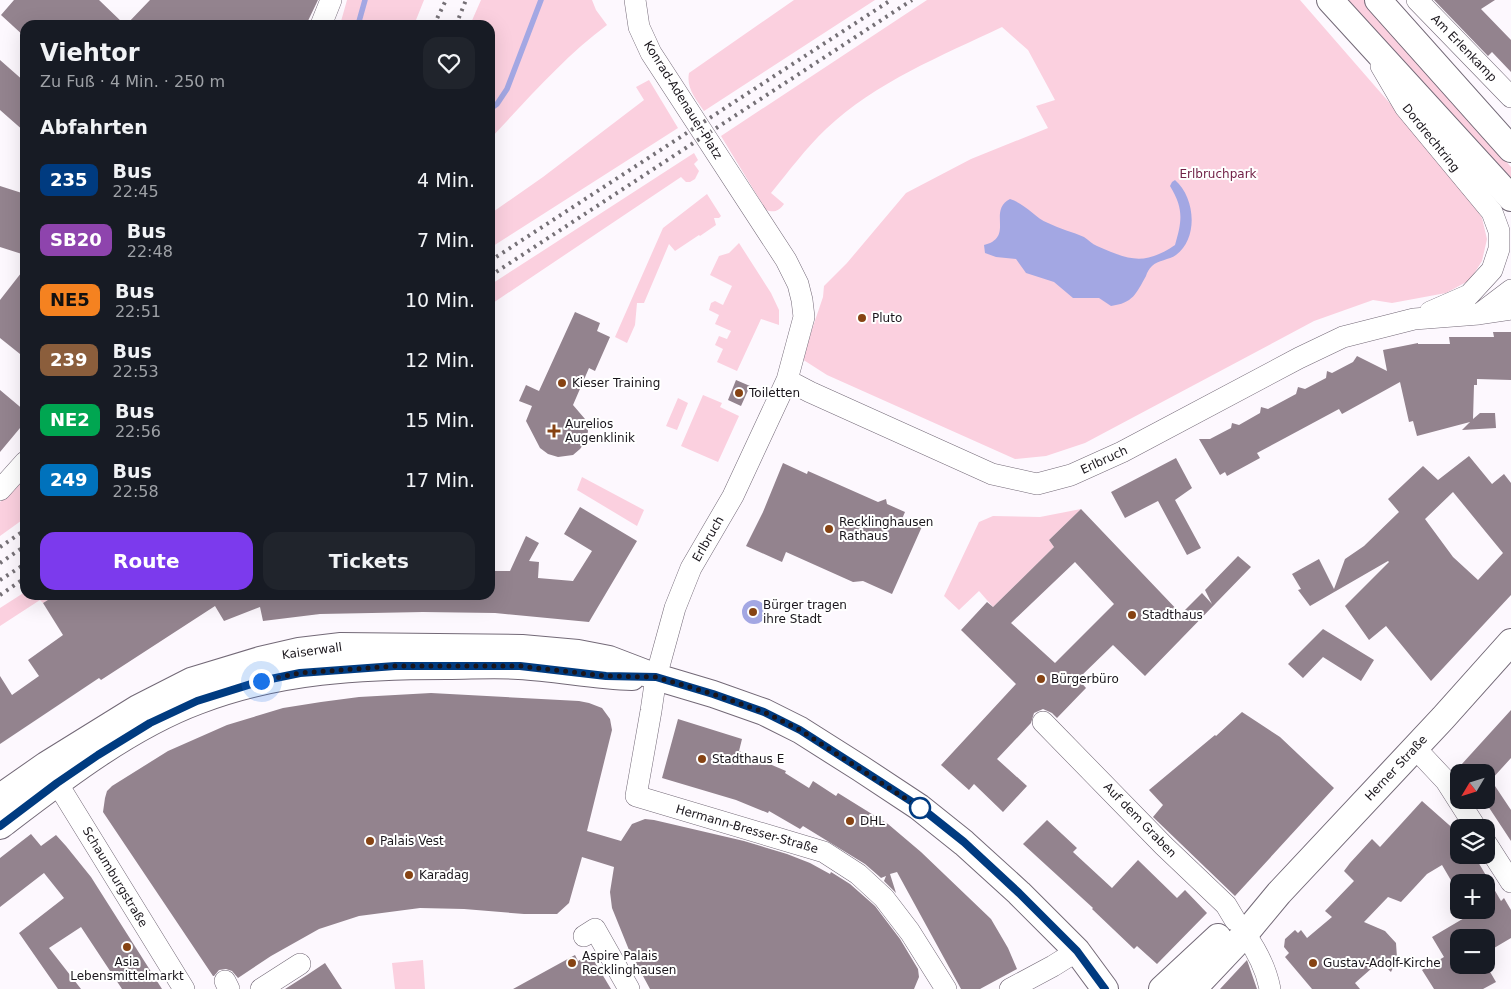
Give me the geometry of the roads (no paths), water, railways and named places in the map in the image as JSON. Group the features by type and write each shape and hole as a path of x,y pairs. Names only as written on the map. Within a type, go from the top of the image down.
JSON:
{"main road":[{"name":"Dordrechtring","path":"1330,0 1511,198"},
{"path":"1378,0 1511,149"},
{"name":"Herner Straße","path":"1162,989 1240,927 1279,893 1444,718 1511,642"},
{"name":"Kaiserwall","path":"0,797 44,775 138,708 191,680 299,650 341,646 522,648 578,653 609,659 656,677 764,712 800,730 860,768 920,807 964,842 1077,951 1105,989"},
{"path":"0,787 44,775"},
{"name":"Kaiserwall","path":"0,826 44,775"},
{"name":"Herner Straße","path":"1194,989 1240,927"}],"street":[{"path":"323,20 331,0"},
{"name":"Konrad-Adenauer-Platz","path":"635,0 639,27 651,53 727,170"},
{"name":"Am Erlenkamp","path":"1417,0 1511,97"},
{"name":"Dordrechtring","path":"1366,41 1405,108 1492,212 1499,231"},
{"name":"Erlbruch","path":"656,677 673,615 691,568 733,496 788,380 804,318 798,284 786,260 727,170"},
{"name":"Erlbruch","path":"788,380 810,392 992,474 1037,484 1072,476 1122,452 1274,371 1343,338 1414,319 1469,295 1492,270 1499,249 1499,231"},
{"path":"1480,314 1511,290"},
{"name":"Erlbruch","path":"1414,319 1480,314 1511,308"},
{"path":"0,490 20,468"},
{"name":"Hermann-Bresser-Straße","path":"656,677 636,796 724,824 824,852 858,874 884,898 910,932 946,989"},
{"name":"Auf dem Graben","path":"1043,722 1164,846 1226,904 1255,949 1265,969 1270,989"},
{"path":"1414,748 1446,781 1470,819"},
{"name":"Schaumburgstraße","path":"44,775 184,989"},
{"path":"1495,857 1511,882"},
{"path":"590,932 629,989"},
{"path":"1010,989 1077,951"},
{"path":"261,989 300,964"}],"water":[{"path":"1175,180 1187,196 1190,207 1192,218 1188,238 1183,248 1176,255 1157,262 1152,266 1133,297 1124,303 1111,306 1099,298 1073,298 1054,282 1026,273 1016,259 996,257 985,253 984,245 993,241 998,236 1001,210 1010,199 1021,204 1043,220 1084,237 1095,245 1118,255 1136,259 1154,256 1175,245 1180,222 1180,208 1170,186"},
{"path":"754,600 762,604 766,612 762,620 754,624 746,620 742,612 746,604"}],"waterway":[{"path":"359,20 365,0"},
{"path":"495,105 507,89 541,0"}],"railway":[{"path":"436,20 446,0"},
{"path":"458,20 466,0"},
{"path":"495,258 891,0"},
{"path":"495,273 912,0"},
{"path":"0,547 20,533"},
{"path":"0,563 20,549"},
{"path":"0,580 20,567"},
{"path":"0,595 20,581"}],"place":[{"name":"Pluto","path":"862,318"},
{"name":"Kieser Training","path":"562,383"},
{"name":"Toiletten","path":"739,393"},
{"name":"Aurelios Augenklinik","path":"554,431"},
{"name":"Recklinghausen Rathaus","path":"829,529"},
{"name":"Bürger tragen ihre Stadt","path":"753,612"},
{"name":"Stadthaus","path":"1132,615"},
{"name":"Bürgerbüro","path":"1041,679"},
{"name":"Stadthaus E","path":"702,759"},
{"name":"DHL","path":"850,821"},
{"name":"Palais Vest","path":"370,841"},
{"name":"Karadag","path":"409,875"},
{"name":"Asia Lebensmittelmarkt","path":"127,947"},
{"name":"Aspire Palais Recklinghausen","path":"572,963"},
{"name":"Gustav-Adolf-Kirche","path":"1313,963"}],"park label":[{"name":"Erlbruchpark","path":"1218,174"}]}
